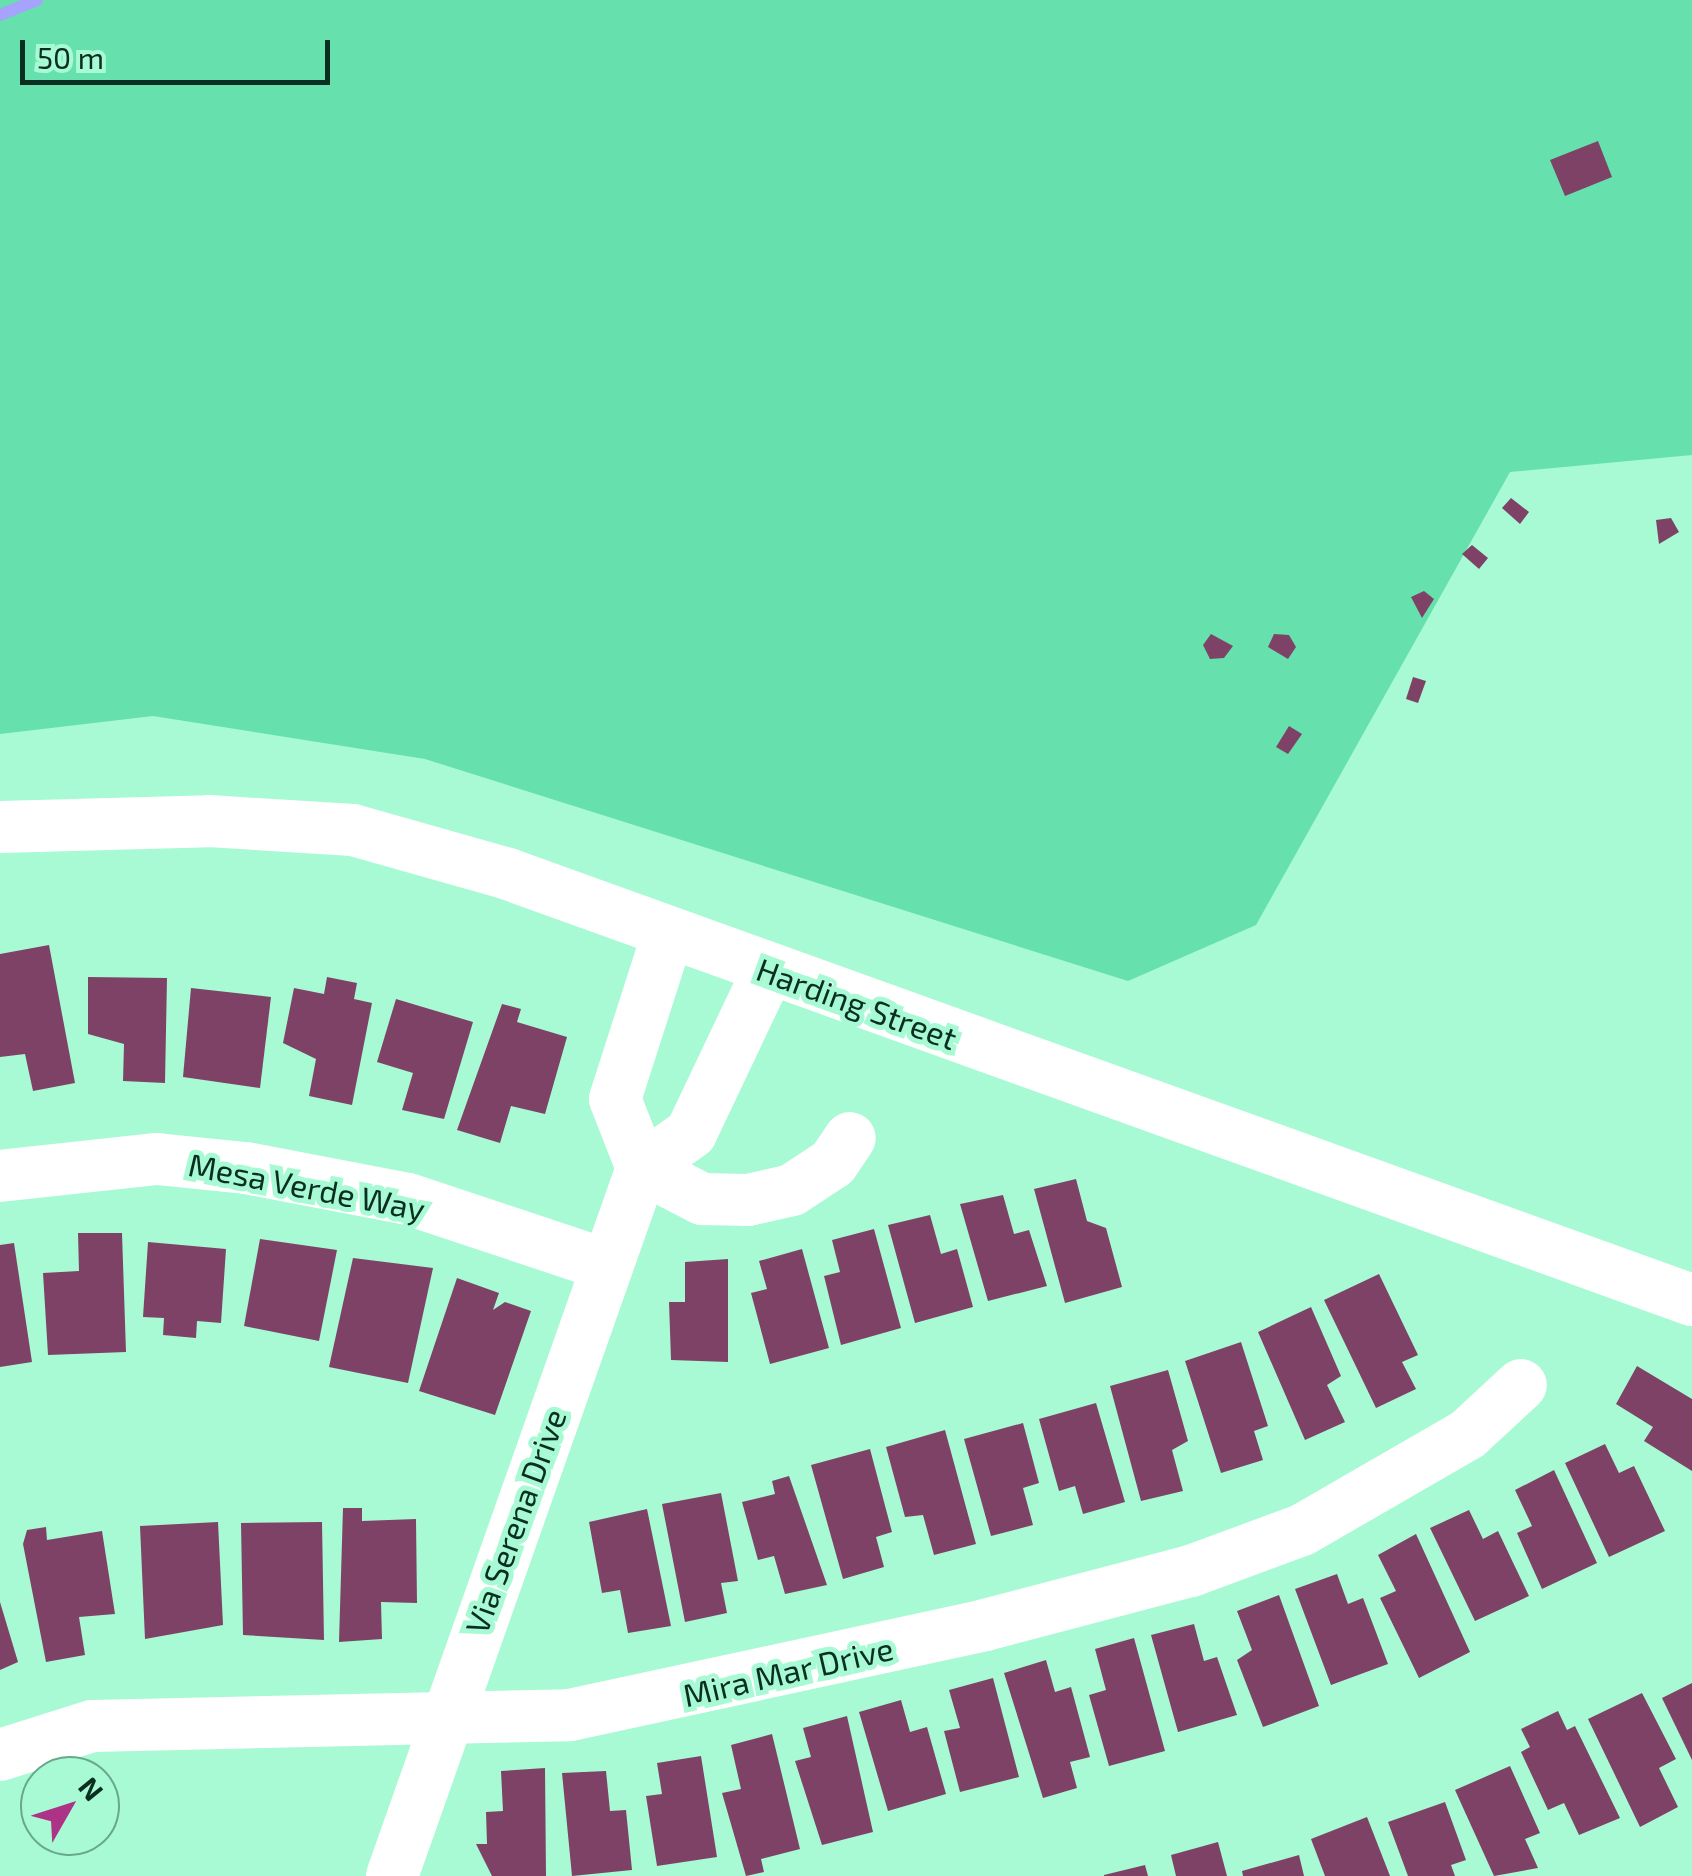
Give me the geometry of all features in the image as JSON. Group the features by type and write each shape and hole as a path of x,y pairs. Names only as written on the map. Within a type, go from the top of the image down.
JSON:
{"street":[{"name":"Harding Street","path":"0,827 209,821 354,830 668,934 1692,1300"},
{"path":"668,934 614,1099 642,1168 702,1199 748,1200 792,1190 833,1164 850,1138"},
{"path":"642,1168 691,1133 768,972"},
{"name":"Mesa Verde Way","path":"0,1176 157,1159 246,1168 408,1200 606,1265"},
{"name":"Via Serena Drive","path":"392,1876 446,1714 642,1168"},
{"name":"Mira Mar Drive","path":"0,1755 92,1726 446,1714 570,1715 697,1694 1191,1571 1302,1530 1468,1434 1521,1385"}],"green space":[{"path":"0,0 1692,0 1692,455 1510,472 1256,925 1128,981 425,759 153,716 0,734"}],"building":[{"path":"1598,141 1612,177 1565,196 1550,160"},
{"path":"1511,498 1529,512 1520,524 1502,508"},
{"path":"1671,518 1679,532 1659,544 1656,520"},
{"path":"1472,545 1488,558 1479,569 1462,554"},
{"path":"1424,591 1434,599 1422,618 1411,597"},
{"path":"1211,634 1233,646 1224,658 1210,659 1203,645"},
{"path":"1274,634 1289,635 1296,647 1288,659 1268,647"},
{"path":"1413,677 1426,681 1418,703 1406,699"},
{"path":"1289,726 1302,734 1288,754 1276,747"},
{"path":"49,945 75,1083 33,1091 25,1054 0,1057 0,954"},
{"path":"88,977 167,978 165,1083 123,1081 124,1044 88,1034"},
{"path":"327,977 357,983 354,999 372,1003 352,1105 309,1096 316,1059 283,1043 294,988 324,994"},
{"path":"191,988 271,997 260,1088 183,1077"},
{"path":"396,999 473,1022 444,1119 402,1110 413,1073 377,1062"},
{"path":"502,1004 521,1009 517,1022 567,1037 545,1114 511,1106 500,1143 457,1130"},
{"path":"1076,1179 1087,1221 1106,1228 1122,1287 1065,1303 1034,1189"},
{"path":"1003,1195 1014,1234 1029,1230 1047,1286 988,1301 960,1204"},
{"path":"930,1215 941,1254 957,1249 973,1307 915,1323 888,1225"},
{"path":"874,1229 901,1328 841,1345 824,1276 840,1272 832,1240"},
{"path":"78,1233 122,1233 126,1352 48,1355 43,1273 79,1271"},
{"path":"260,1239 337,1250 319,1341 244,1326"},
{"path":"148,1242 226,1249 221,1323 197,1321 196,1338 163,1335 164,1318 143,1317"},
{"path":"14,1243 32,1362 0,1367 0,1245"},
{"path":"802,1249 829,1348 770,1364 751,1293 767,1289 759,1261"},
{"path":"353,1258 433,1268 408,1383 329,1367"},
{"path":"728,1259 728,1362 671,1360 669,1302 685,1302 685,1262"},
{"path":"1379,1274 1418,1355 1402,1362 1416,1389 1376,1408 1324,1300"},
{"path":"457,1278 499,1293 493,1310 505,1302 531,1311 495,1415 419,1391"},
{"path":"1311,1307 1341,1376 1327,1385 1345,1422 1305,1440 1258,1332"},
{"path":"1241,1342 1268,1426 1254,1431 1263,1460 1221,1473 1185,1361"},
{"path":"1637,1366 1692,1399 1692,1471 1644,1441 1653,1427 1616,1404"},
{"path":"1168,1370 1188,1441 1172,1450 1183,1491 1141,1501 1110,1386"},
{"path":"1096,1403 1125,1502 1083,1514 1075,1486 1059,1491 1039,1419"},
{"path":"1023,1423 1039,1483 1023,1488 1033,1525 991,1536 964,1439"},
{"path":"945,1430 976,1544 934,1555 923,1515 905,1517 886,1447"},
{"path":"1605,1444 1619,1473 1634,1466 1665,1531 1609,1557 1565,1463"},
{"path":"870,1449 892,1532 876,1537 884,1567 843,1579 811,1465"},
{"path":"1554,1470 1597,1563 1542,1589 1517,1533 1532,1526 1515,1490"},
{"path":"789,1476 827,1585 785,1594 774,1556 758,1560 742,1502 775,1494 772,1481"},
{"path":"721,1493 738,1581 721,1583 727,1613 685,1622 662,1504"},
{"path":"343,1508 362,1508 362,1521 416,1519 417,1603 381,1602 382,1639 339,1642"},
{"path":"647,1509 671,1626 628,1633 620,1590 602,1593 589,1522"},
{"path":"1469,1510 1483,1539 1498,1531 1529,1596 1475,1621 1430,1528"},
{"path":"218,1522 223,1625 145,1639 140,1526"},
{"path":"322,1522 324,1640 243,1635 241,1523"},
{"path":"46,1527 47,1540 102,1531 115,1614 79,1617 85,1655 46,1662 23,1544 27,1530"},
{"path":"1416,1534 1470,1652 1419,1678 1380,1598 1396,1591 1378,1555"},
{"path":"1337,1574 1348,1604 1363,1598 1388,1664 1331,1685 1295,1589"},
{"path":"1279,1595 1319,1706 1263,1727 1237,1660 1252,1650 1237,1611"},
{"path":"0,1602 18,1662 0,1670"},
{"path":"1194,1624 1204,1661 1217,1657 1237,1715 1178,1732 1151,1635"},
{"path":"1134,1638 1165,1751 1109,1766 1089,1695 1106,1690 1095,1649"},
{"path":"1046,1660 1055,1692 1071,1687 1090,1757 1070,1762 1077,1788 1043,1798 1004,1673"},
{"path":"993,1678 1019,1777 960,1792 944,1731 960,1728 949,1690"},
{"path":"1692,1683 1692,1760 1662,1698"},
{"path":"1642,1693 1676,1759 1659,1768 1678,1807 1640,1827 1588,1719"},
{"path":"901,1700 910,1732 927,1727 946,1794 888,1811 859,1712"},
{"path":"1558,1711 1567,1730 1575,1726 1620,1818 1579,1835 1564,1803 1548,1810 1521,1752 1530,1747 1521,1729"},
{"path":"847,1716 873,1832 822,1845 795,1761 811,1757 803,1728"},
{"path":"772,1734 800,1849 761,1859 764,1872 746,1876 722,1793 741,1789 731,1745"},
{"path":"701,1756 717,1857 657,1866 646,1796 662,1794 657,1763"},
{"path":"1510,1766 1540,1833 1525,1839 1538,1868 1494,1876 1455,1790"},
{"path":"545,1768 546,1876 492,1876 476,1844 487,1844 486,1812 503,1811 501,1771"},
{"path":"606,1771 610,1811 626,1810 632,1870 572,1876 562,1773"},
{"path":"1445,1802 1466,1860 1451,1865 1455,1876 1408,1876 1388,1822"},
{"path":"1367,1817 1390,1876 1325,1876 1311,1839"},
{"path":"1218,1842 1227,1876 1176,1876 1171,1855"},
{"path":"1299,1855 1304,1876 1243,1876 1242,1871"},
{"path":"1145,1865 1148,1876 1104,1876 1104,1875"}],"waterway":[{"path":"0,15 37,0"}]}
